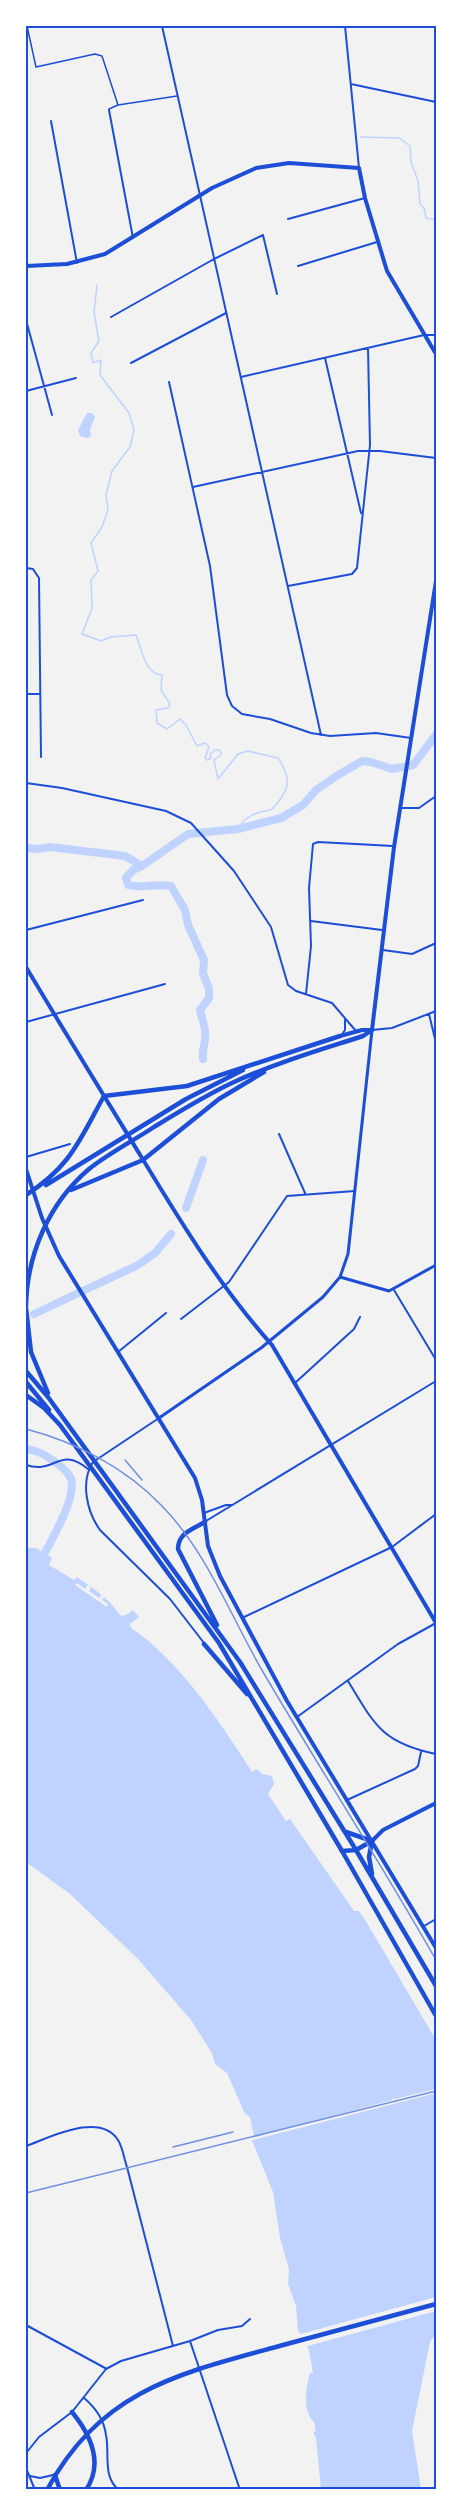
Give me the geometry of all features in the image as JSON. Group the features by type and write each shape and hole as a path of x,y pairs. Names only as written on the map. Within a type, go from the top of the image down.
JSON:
{"highway":[{"path":"60,1414 34,1364 26,1307 29,1274 37,1242 66,1193 89,1169 116,1150 210,1094 281,1062 363,1036 372,1030"},
{"path":"47,1182 69,1159 104,1096 187,1086 340,1036"},
{"path":"26,1195 207,1087 279,1055"},
{"path":"66,1193 143,1160 219,1099 281,1062"},
{"path":"26,1371 225,1640 346,1832 436,1986"},
{"path":"26,1382 209,1628 239,1674 436,2016"},
{"path":"26,1395 44,1408 60,1425"},
{"path":"205,1522 182,1535 178,1541 178,1549 225,1640"},
{"path":"204,1644 251,1698"},
{"path":"346,1832 372,1841"},
{"path":"342,1851 356,1850 372,1841"},
{"path":"372,1841 369,1857 373,1879"},
{"path":"47,2490 66,2459 86,2435 139,2393 170,2378 202,2367 436,2304"},
{"path":"72,2412 86,2430 92,2446 92,2475 86,2490"},
{"path":"55,2475 60,2490"}],"main road":[{"path":"26,266 77,262 105,254 200,195 235,177 270,165 296,163 359,168 364,198 377,242 393,283 436,354"},
{"path":"340,1036 356,1031 372,1030 394,847 434,609 436,581"},
{"path":"26,967 185,1231 255,1328 270,1342 436,1623"},
{"path":"26,1168 47,1232 88,1304 195,1478 213,1561 242,1618 297,1717 436,1948"},
{"path":"372,1841 382,1830 436,1803"}],"street":[{"path":"162,26 321,735"},
{"path":"345,26 359,168"},
{"path":"351,84 436,102"},
{"path":"109,110 133,238"},
{"path":"51,121 77,262"},
{"path":"288,219 364,198"},
{"path":"111,317 214,259 263,235 277,294"},
{"path":"298,266 377,242"},
{"path":"131,363 226,313"},
{"path":"26,320 52,415"},
{"path":"241,377 424,335 436,335"},
{"path":"288,586 354,572 358,566 369,450 368,348"},
{"path":"325,358 362,516"},
{"path":"26,391 76,378"},
{"path":"169,382 212,581 227,695 232,706 242,714 321,735 369,733 411,738"},
{"path":"193,487 369,450 436,458"},
{"path":"26,568 33,569 39,578 41,757"},
{"path":"26,694 40,694"},
{"path":"26,783 62,788 166,811 185,818 197,828 243,882 271,927 286,983 296,991 332,1003 356,1031"},
{"path":"400,808 419,808 436,796"},
{"path":"306,994 311,945 309,888 313,844 318,842 394,847"},
{"path":"26,930 143,900"},
{"path":"311,921 385,930"},
{"path":"382,950 412,954 436,943"},
{"path":"26,1022 165,984"},
{"path":"204,1644 171,1599 96,1525 87,1499 88,1469 97,1458 270,1342 325,1296 340,1277 348,1254 372,1030 392,1029 436,1011"},
{"path":"429,1014 436,1043"},
{"path":"340,1036 345,1030 345,1019"},
{"path":"279,1134 305,1193"},
{"path":"26,1157 70,1144"},
{"path":"181,1319 232,1278 286,1197 293,1194 355,1191"},
{"path":"340,1277 382,1291 394,1290 436,1265"},
{"path":"394,1290 436,1360"},
{"path":"118,1352 166,1313"},
{"path":"295,1383 354,1329 360,1317"},
{"path":"205,1522 436,1381"},
{"path":"26,1465 39,1468 60,1460 76,1460 88,1469"},
{"path":"204,1513 232,1505"},
{"path":"242,1618 392,1547 436,1514"},
{"path":"297,1717 398,1644 436,1623"},
{"path":"348,1681 386,1735 403,1746 436,1754"},
{"path":"347,1800 416,1768 422,1751"},
{"path":"424,1926 436,1919"},
{"path":"26,2146 87,2127 104,2129 118,2140 127,2167 172,2346"},
{"path":"35,2490 26,2462 26,2452 39,2437 72,2412 106,2369 121,2361 190,2341 218,2330 242,2326 250,2319"},
{"path":"26,2325 106,2369"},
{"path":"190,2341 240,2490"},
{"path":"83,2398 94,2408 102,2421 107,2435 109,2475 119,2490"},
{"path":"30,2476 40,2478 55,2475"}],"lane":[{"path":"27,26 36,67 94,54 102,56 118,105"},
{"path":"109,110 118,105 178,96"}],"water":[{"path":"87,413 92,413 95,417 90,429 91,436 87,438 80,436 78,430"},
{"path":"26,1548 36,1548 52,1558 49,1565 74,1580 77,1577 90,1586 121,1616 133,1610 139,1617 130,1624 131,1628 166,1657 198,1694 252,1772 257,1769 262,1774 272,1776 274,1784 268,1794 286,1821 290,1819 354,1911 359,1911 436,2040 436,2333 430,2342 412,2431 421,2489 321,2489 316,2438 313,2432 316,2431 306,2405 310,2373 313,2373 309,2350 298,2330 296,2306 288,2284 289,2269 280,2238 273,2192 251,2138 254,2136 250,2117 245,2114 227,2073 215,2064 212,2053 191,2020 138,1959 70,1894 26,1862"}],"pier":[{"path":"77,1583 85,1589 88,1585 91,1587 89,1591 99,1598 102,1594 105,1596 102,1600 108,1604 107,1607 75,1585"},
{"path":"436,2089 436,2093 249,2141 248,2139 392,2100 392,2098"},
{"path":"436,2297 436,2311 304,2347 297,2335"}],"waterway":[{"path":"361,137 399,138 410,146 411,162 418,181 420,204 424,208 426,218 436,220"},
{"path":"97,285 94,312 99,341 91,353 93,363 101,360 100,375 129,413 134,430 130,447 112,471 106,495 108,510 102,527 91,543 98,571 91,580 92,608 82,634 101,641 111,637 136,635 148,666 156,674 162,675 161,690 170,704 168,708 156,710 157,723 167,729 180,719 186,725 197,746 205,743 209,747 205,758 207,760 211,758 210,754 215,750 220,750 221,755 214,760 218,779 238,754 248,751 278,758 287,779 287,786 282,797 271,810 252,815 238,829"},
{"path":"142,866 188,834 238,829 281,818 303,805 316,790 362,761 392,769 413,765 436,735"},
{"path":"26,848 50,847 125,856 142,866 133,870 126,878 128,885 171,886 185,910 188,925 204,960 203,973 209,989 209,998 200,1010 205,1032 203,1059"},
{"path":"186,1208 203,1160"},
{"path":"34,1314 138,1265 155,1253 171,1234"},
{"path":"26,1449 48,1457 64,1469 71,1479 72,1488 66,1509 40,1562"}],"railway":[{"path":"26,1429 82,1449 116,1468 148,1492 178,1524 205,1564 263,1672 436,1960"},
{"path":"125,1460 142,1480"},
{"path":"26,2193 436,2091"},
{"path":"173,2147 233,2132"}]}
